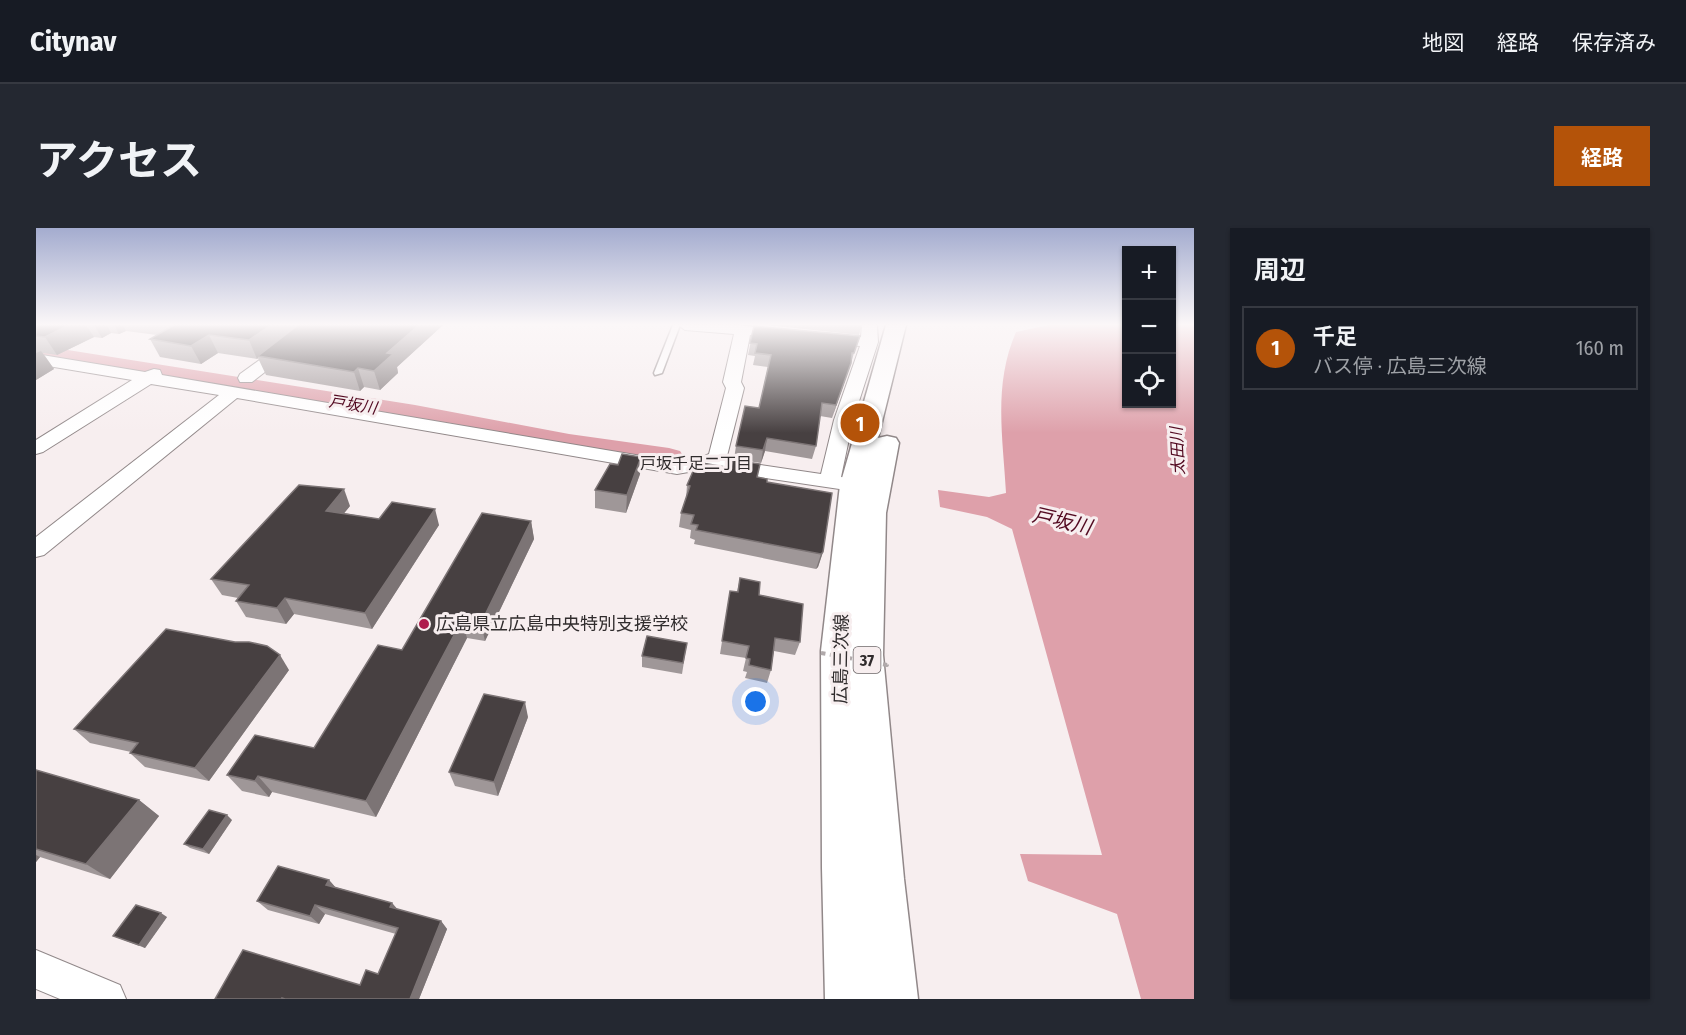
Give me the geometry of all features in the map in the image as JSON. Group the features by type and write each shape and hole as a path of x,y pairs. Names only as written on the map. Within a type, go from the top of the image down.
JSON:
{"main road":[{"name":"広島三次線","path":"851,999 844,868 838,651 849,508 844,487 884,361"},
{"name":"広島三次線","path":"844,487 902,361"},
{"name":"広島三次線","path":"844,487 872,513 866,655 881,879 892,999"}],"street":[{"path":"48,361 147,378 241,385"},
{"path":"127,361 241,385 677,468 712,460 809,469 819,467 826,439"},
{"path":"36,549 272,361"},
{"path":"736,361 732,382 735,388 712,460 714,474 844,487 846,411 860,377 864,361"},
{"path":"36,448 164,367"},
{"path":"36,431 56,435"},
{"path":"36,969 106,999"}],"lane":[{"path":"657,373 662,361"}],"path":[{"path":"821,653 887,665 886,662"}],"water":[{"name":"太田川","path":"1007,361 1122,361 1122,408 1176,408 1176,361 1194,361 1194,999 1141,999 1117,914 1028,881 1020,854 1102,855 1012,529 987,517 940,507 938,490 989,497 1006,493 1002,391"}],"building":[{"path":"288,361 385,361 374,371 358,368 354,372"},
{"path":"770,361 851,361 836,405 822,403 816,446 767,438 763,450 736,446 745,406 759,408"},
{"path":"622,454 641,457 627,495 595,490 610,464 618,465"},
{"path":"733,460 760,464 757,477 767,479 767,482 832,493 821,554 696,530 698,525 691,524 694,515 681,513 690,486 687,485 697,462 731,468"},
{"path":"299,485 344,489 326,511 379,519 392,502 435,509 365,613 285,598 277,608 236,601 249,585 211,579"},
{"path":"482,513 531,521 481,623 462,620 366,801 258,776 255,781 227,775 255,735 314,748 378,645 402,650"},
{"path":"740,578 760,582 759,595 803,604 800,642 775,638 771,670 749,665 750,659 746,658 749,646 722,641 730,591 738,592"},
{"path":"166,629 267,646 280,655 195,768 130,753 138,743 74,729"},
{"path":"647,636 687,643 683,663 642,656"},
{"path":"484,694 525,702 494,782 449,772"},
{"path":"36,770 139,800 86,864 36,849"},
{"path":"209,810 227,815 203,849 184,844"},
{"path":"278,866 329,880 326,885 392,903 390,907 441,921 410,999 215,999 243,950 360,985 366,970 378,974 398,928 315,905 310,916 257,901"},
{"path":"136,905 161,913 139,945 113,936"}],"waterway":[{"name":"戸坂川","path":"92,361 415,413 569,443 669,457"}],"place":[{"name":"千足","path":"860,423"},
{"name":"広島県立広島中央特別支援学校","path":"424,624"}],"district":[{"name":"戸坂千足二丁目","path":"696,463"}]}
